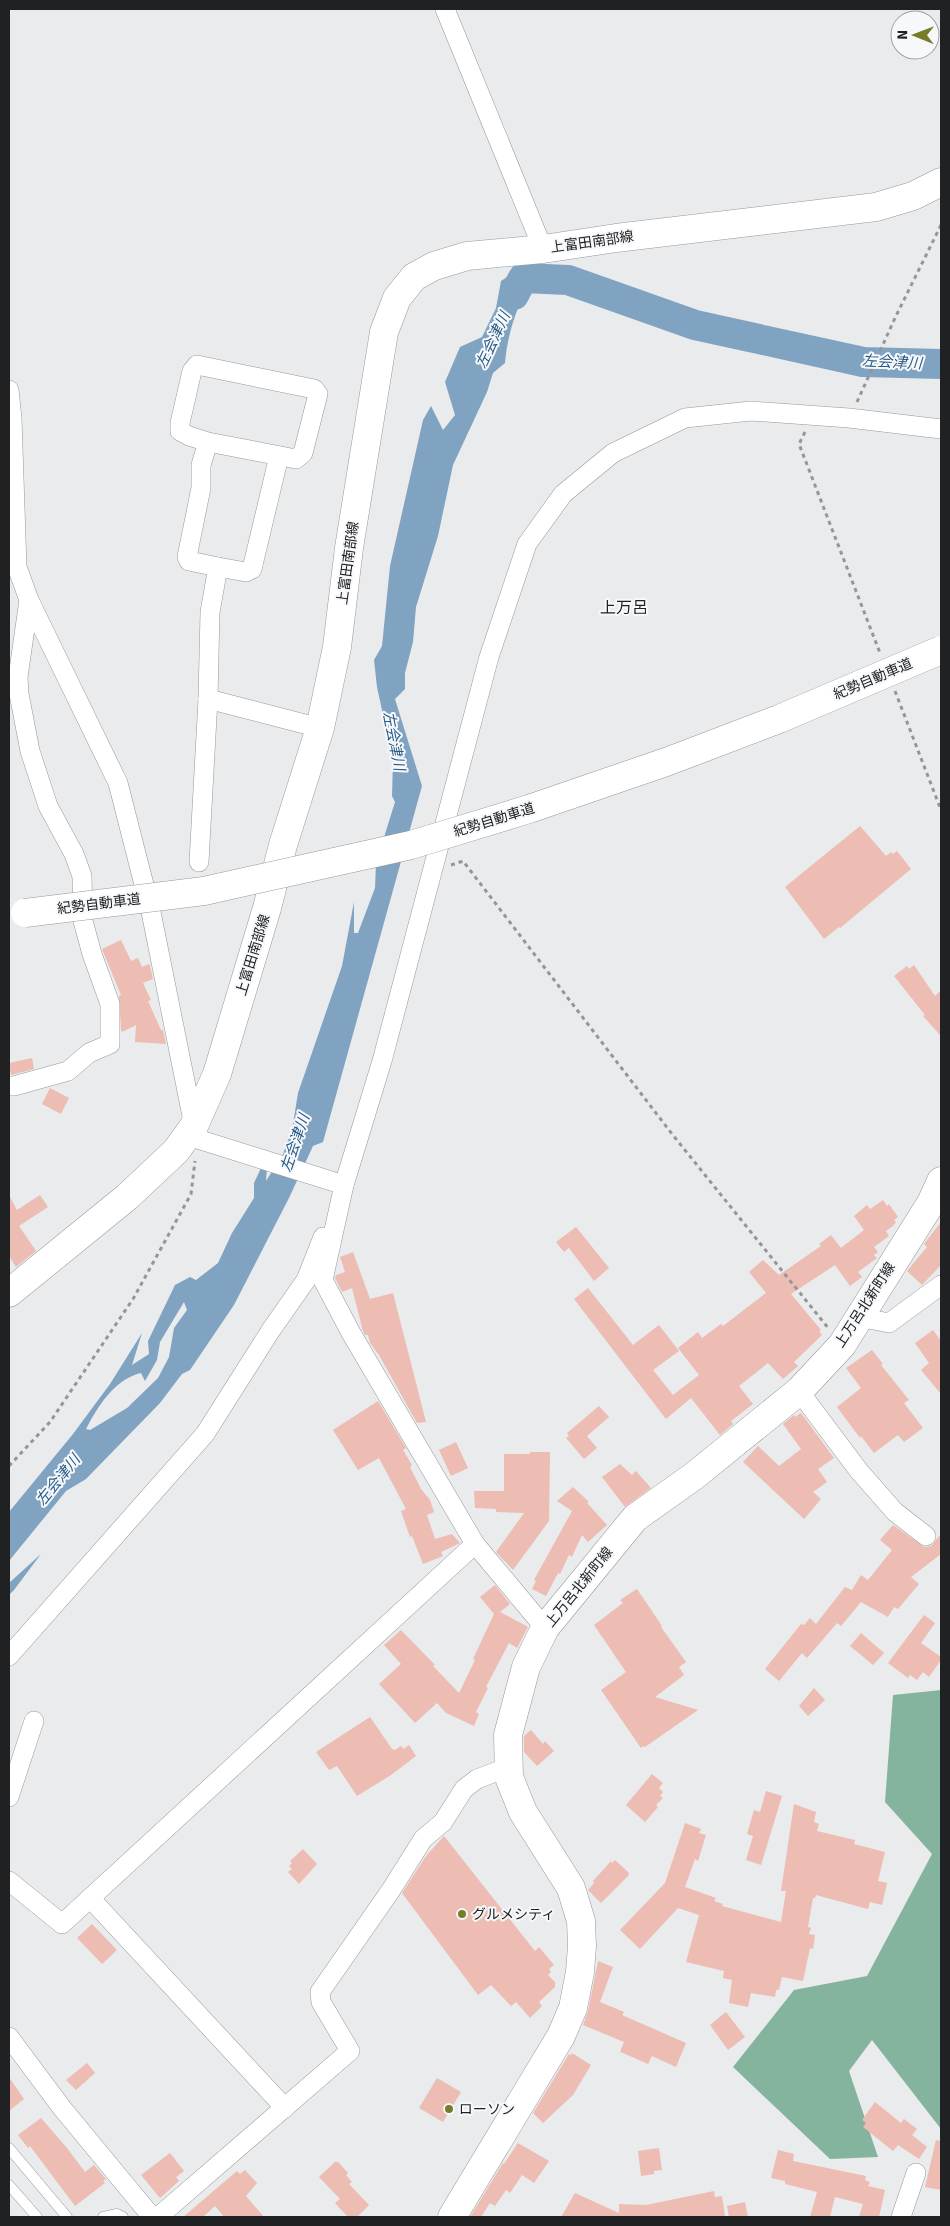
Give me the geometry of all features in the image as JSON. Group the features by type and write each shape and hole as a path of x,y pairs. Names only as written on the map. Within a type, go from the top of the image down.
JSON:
{"main road":[{"name":"上富田南部線","path":"9,1293 127,1197 176,1151 197,1137 320,728 337,646 349,548 384,332 398,298 414,277 434,266 467,256 543,249 616,238 876,207 913,196 941,182"},
{"name":"紀勢自動車道","path":"25,913 204,892 411,845 529,810 666,762 779,719 941,650"},
{"name":"上万呂北新町線","path":"452,2217 561,2036 573,2008 580,1972 581,1921 570,1888 523,1812 510,1777 508,1735 526,1667 545,1628 635,1518 694,1476 799,1391 842,1345 931,1203 941,1181"}],"street":[{"path":"445,9 543,249"},
{"path":"197,365 314,389 318,394 303,452 296,459 208,442 180,431 192,371 197,365"},
{"path":"9,390 12,418 17,567 29,600 118,783 151,912 197,1137 337,1183"},
{"path":"9,1656 205,1434 271,1330 306,1280 337,1183 382,1061 489,656 527,544 563,494 613,453 685,418 751,411 849,418 941,429"},
{"path":"208,442 202,464 201,488 187,557 189,561 218,567 246,572 252,569 279,456"},
{"path":"199,862 208,699 210,612 218,567"},
{"path":"9,1086 68,1071 89,1053 110,1044 110,1004 92,954 83,921 82,876 74,854 48,806 30,751 19,694 18,677 29,600"},
{"path":"208,699 320,728"},
{"path":"337,1183 323,1280 476,1544 545,1628"},
{"path":"859,1317 889,1323 941,1285"},
{"path":"799,1391 859,1471 895,1512 926,1536"},
{"path":"9,1881 62,1924 476,1544"},
{"path":"9,1797 34,1720"},
{"path":"158,2217 350,2051 321,2002 320,1992 424,1839 443,1822 464,1789 477,1779 509,1768"},
{"path":"90,1898 285,2108"},
{"path":"9,2038 62,2108 152,2217"},
{"path":"900,2217 916,2173"}],"lane":[{"path":"9,2148 67,2217"},
{"path":"9,2184 37,2217"},
{"path":"103,2217 117,2214 123,2217"}],"path":[{"path":"857,402 941,224"},
{"path":"812,430 803,432 798,444 881,654"},
{"path":"891,682 941,810"},
{"path":"445,868 463,861 672,1134 842,1345"},
{"path":"9,1466 50,1422 133,1299 191,1194 197,1137"}],"green space":[{"path":"941,1690 941,2129 872,2040 849,2071 878,2157 830,2159 733,2067 794,1990 867,1976 932,1854 885,1802 893,1695"}],"water":[{"path":"519,269 559,284 539,285 527,289 512,325 505,363 493,373 487,392 453,465 438,536 416,607 413,642 405,673 405,689 395,699 422,786 323,1142 313,1146 289,1198 234,1305 190,1370 182,1374 160,1403 86,1479 66,1491 9,1561 9,1512 73,1434 110,1384 142,1333 132,1365 149,1354 148,1341 175,1285 190,1277 196,1280 218,1263 232,1233 254,1198 254,1183 268,1153 266,1181 283,1154 292,1130 298,1093 342,966 354,902 354,933 358,933 375,888 376,863 395,802 392,796 393,761 377,687 374,660 382,646 390,566 423,420 431,406 443,430 455,415 445,382 460,347 482,337 496,308 501,281","holes":["184,1302 187,1310 174,1328 169,1357 158,1378 127,1408 90,1430 86,1429 96,1411 115,1387 132,1376 141,1373 145,1381 157,1360 160,1342"]},
{"path":"41,1554 14,1590 9,1595 9,1583"}],"building":[{"path":"860,826 886,856 891,852 893,854 897,851 911,869 824,939 785,887"},
{"path":"121,940 131,961 138,958 142,967 149,964 150,966 153,979 143,983 151,1000 148,1001 161,1030 163,1030 166,1044 135,1042 136,1025 122,1032 121,1030 119,996 121,995 102,949"},
{"path":"914,965 935,996 941,990 941,1036 923,1016 925,1015 894,976 907,966 909,969"},
{"path":"32,1058 34,1069 11,1075 9,1063"},
{"path":"50,1088 69,1098 61,1114 42,1104"},
{"path":"9,1195 17,1210 40,1195 48,1207 19,1226 36,1251 16,1267 9,1256"},
{"path":"883,1200 887,1206 889,1204 898,1217 894,1220 896,1222 893,1226 886,1231 889,1236 874,1247 878,1252 874,1255 877,1258 858,1272 862,1277 850,1286 835,1265 791,1294 821,1330 819,1331 822,1335 794,1362 798,1366 783,1379 768,1363 739,1386 753,1404 731,1421 733,1424 720,1435 691,1398 666,1419 574,1299 588,1288 633,1345 659,1325 679,1351 653,1370 673,1395 699,1375 678,1348 698,1332 702,1338 721,1324 723,1326 766,1293 749,1272 763,1260 779,1275 821,1246 819,1244 831,1235 841,1248 864,1230 854,1216 867,1205 870,1209"},
{"path":"941,1222 941,1265 922,1285 907,1271 927,1247 924,1244"},
{"path":"576,1227 609,1268 594,1281 569,1248 564,1252 556,1242"},
{"path":"353,1252 370,1299 393,1293 426,1422 417,1423 379,1355 370,1343 368,1335 365,1335 352,1288 342,1292 335,1278 336,1275 345,1272 340,1257"},
{"path":"933,1330 941,1341 941,1394 921,1370 929,1363 915,1343"},
{"path":"872,1350 883,1364 881,1365 909,1400 904,1403 923,1428 904,1442 898,1435 874,1453 861,1436 860,1438 837,1407 861,1388 846,1368"},
{"path":"378,1401 406,1448 403,1450 412,1465 410,1467 421,1489 430,1500 434,1512 427,1515 435,1539 452,1534 460,1543 441,1552 443,1556 423,1564 412,1536 410,1537 401,1511 406,1509 379,1458 358,1470 333,1430"},
{"path":"599,1406 609,1417 587,1436 597,1448 584,1459 566,1438 569,1436 567,1433"},
{"path":"801,1413 834,1458 818,1469 827,1482 813,1492 821,1499 804,1519 743,1462 758,1446 779,1466 801,1449 783,1424 794,1415 795,1417"},
{"path":"456,1442 468,1468 451,1476 439,1450"},
{"path":"530,1452 550,1452 549,1521 513,1570 496,1552 524,1513 496,1512 496,1509 475,1508 474,1491 504,1491 504,1454 530,1454"},
{"path":"620,1464 632,1475 636,1471 651,1488 625,1507 602,1477"},
{"path":"573,1487 589,1502 587,1503 607,1525 588,1542 582,1535 572,1557 569,1555 546,1596 532,1589 536,1581 534,1580 572,1511 557,1501"},
{"path":"893,1525 924,1547 931,1546 941,1534 941,1554 911,1577 919,1584 898,1609 894,1607 888,1617 861,1602 841,1626 837,1623 807,1658 802,1653 779,1681 765,1669 801,1624 804,1625 810,1618 816,1624 845,1587 852,1590 861,1575 868,1580 892,1550 880,1540"},
{"path":"495,1585 510,1604 500,1612 528,1627 517,1648 509,1643 486,1687 488,1688 476,1712 479,1714 474,1726 446,1713 437,1703 415,1723 379,1684 401,1664 384,1645 401,1630 459,1693 494,1614 480,1597"},
{"path":"637,1589 686,1662 679,1667 684,1675 655,1697 698,1710 641,1748 601,1690 626,1672 594,1625 623,1603 620,1600"},
{"path":"924,1615 935,1623 921,1643 941,1657 941,1660 929,1677 923,1672 917,1680 910,1675 908,1678 888,1663"},
{"path":"861,1633 884,1653 873,1665 850,1646"},
{"path":"814,1688 825,1700 808,1716 799,1706"},
{"path":"370,1717 392,1749 395,1750 401,1746 404,1749 409,1745 416,1756 391,1775 357,1796 337,1766 329,1770 316,1752"},
{"path":"531,1730 543,1744 545,1741 554,1751 537,1766 524,1752 524,1736"},
{"path":"652,1774 663,1783 659,1788 663,1792 660,1796 663,1798 645,1822 626,1805"},
{"path":"766,1791 782,1796 761,1865 746,1860 753,1836 747,1834 754,1810 760,1812"},
{"path":"794,1804 816,1812 814,1822 819,1824 817,1831 855,1840 854,1844 885,1852 878,1881 887,1883 882,1905 870,1902 868,1909 816,1895 813,1898 808,1927 811,1928 809,1934 815,1935 813,1949 810,1948 803,1981 782,1977 775,1997 751,1993 748,2007 729,2003 732,1980 723,1978 724,1971 686,1962 699,1915 678,1908 640,1949 620,1930 665,1883 685,1823 701,1829 699,1833 706,1835 698,1861 695,1859 685,1887 716,1898 714,1901 723,1904 722,1906 781,1922 786,1891 781,1891"},
{"name":"グルメシティ","path":"444,1836 535,1951 539,1947 554,1965 549,1969 551,1972 548,1975 555,1982 555,1987 539,2002 542,2006 530,2018 516,2002 511,2006 491,1985 478,1995 402,1893 426,1856"},
{"path":"303,1849 317,1864 299,1884 288,1872 292,1869 289,1866 292,1863 290,1861"},
{"path":"615,1860 629,1873 601,1903 588,1890 594,1883 593,1881 611,1861 612,1863"},
{"path":"92,1924 117,1950 102,1964 77,1938"},
{"path":"598,1961 613,1967 600,2002 624,2012 622,2015 686,2043 676,2067 652,2056 648,2064 620,2052 624,2042 583,2025 588,2011"},
{"path":"726,2012 745,2037 728,2050 710,2025"},
{"path":"572,2053 591,2065 573,2095 543,2123 533,2113 569,2054 571,2055"},
{"path":"87,2063 95,2073 76,2090 66,2080"},
{"path":"9,2077 24,2099 9,2111"},
{"path":"437,2078 461,2092 443,2122 419,2108"},
{"path":"875,2102 901,2123 904,2119 917,2129 912,2135 927,2147 919,2159 898,2145 893,2151 863,2127 866,2123 862,2120"},
{"path":"41,2118 85,2172 94,2165 106,2179 103,2181 105,2183 75,2206 30,2146 28,2148 18,2135"},
{"path":"936,2140 941,2141 941,2190 925,2187"},
{"path":"518,2143 549,2161 534,2183 522,2175 510,2193 506,2190 495,2206 490,2203 481,2217 470,2217 503,2163"},
{"path":"659,2148 662,2170 654,2171 654,2174 641,2176 638,2151"},
{"path":"778,2150 794,2154 793,2161 866,2176 865,2180 870,2182 868,2186 885,2190 879,2217 859,2217 863,2204 835,2197 830,2217 810,2217 817,2192 785,2184 785,2181 771,2178"},
{"path":"170,2153 184,2171 176,2177 179,2181 160,2198 141,2175"},
{"path":"335,2162 338,2162 348,2173 346,2175 352,2182 349,2184 369,2205 357,2217 348,2217 335,2203 340,2199 319,2177"},
{"path":"245,2170 257,2183 246,2196 264,2217 224,2217 215,2206 203,2217 183,2217 237,2171 240,2174"},
{"path":"714,2191 715,2197 722,2196 725,2216 561,2217 575,2193 619,2213 619,2204 646,2205"},
{"path":"745,2202 748,2217 729,2217 727,2206"}],"waterway":[{"name":"左会津川","path":"514,295 523,278 568,280 695,325 863,362 941,364"}],"place":[{"name":"グルメシティ","path":"462,1914"},
{"name":"ローソン","path":"449,2109"}],"district":[{"name":"上万呂","path":"624,608"}]}
